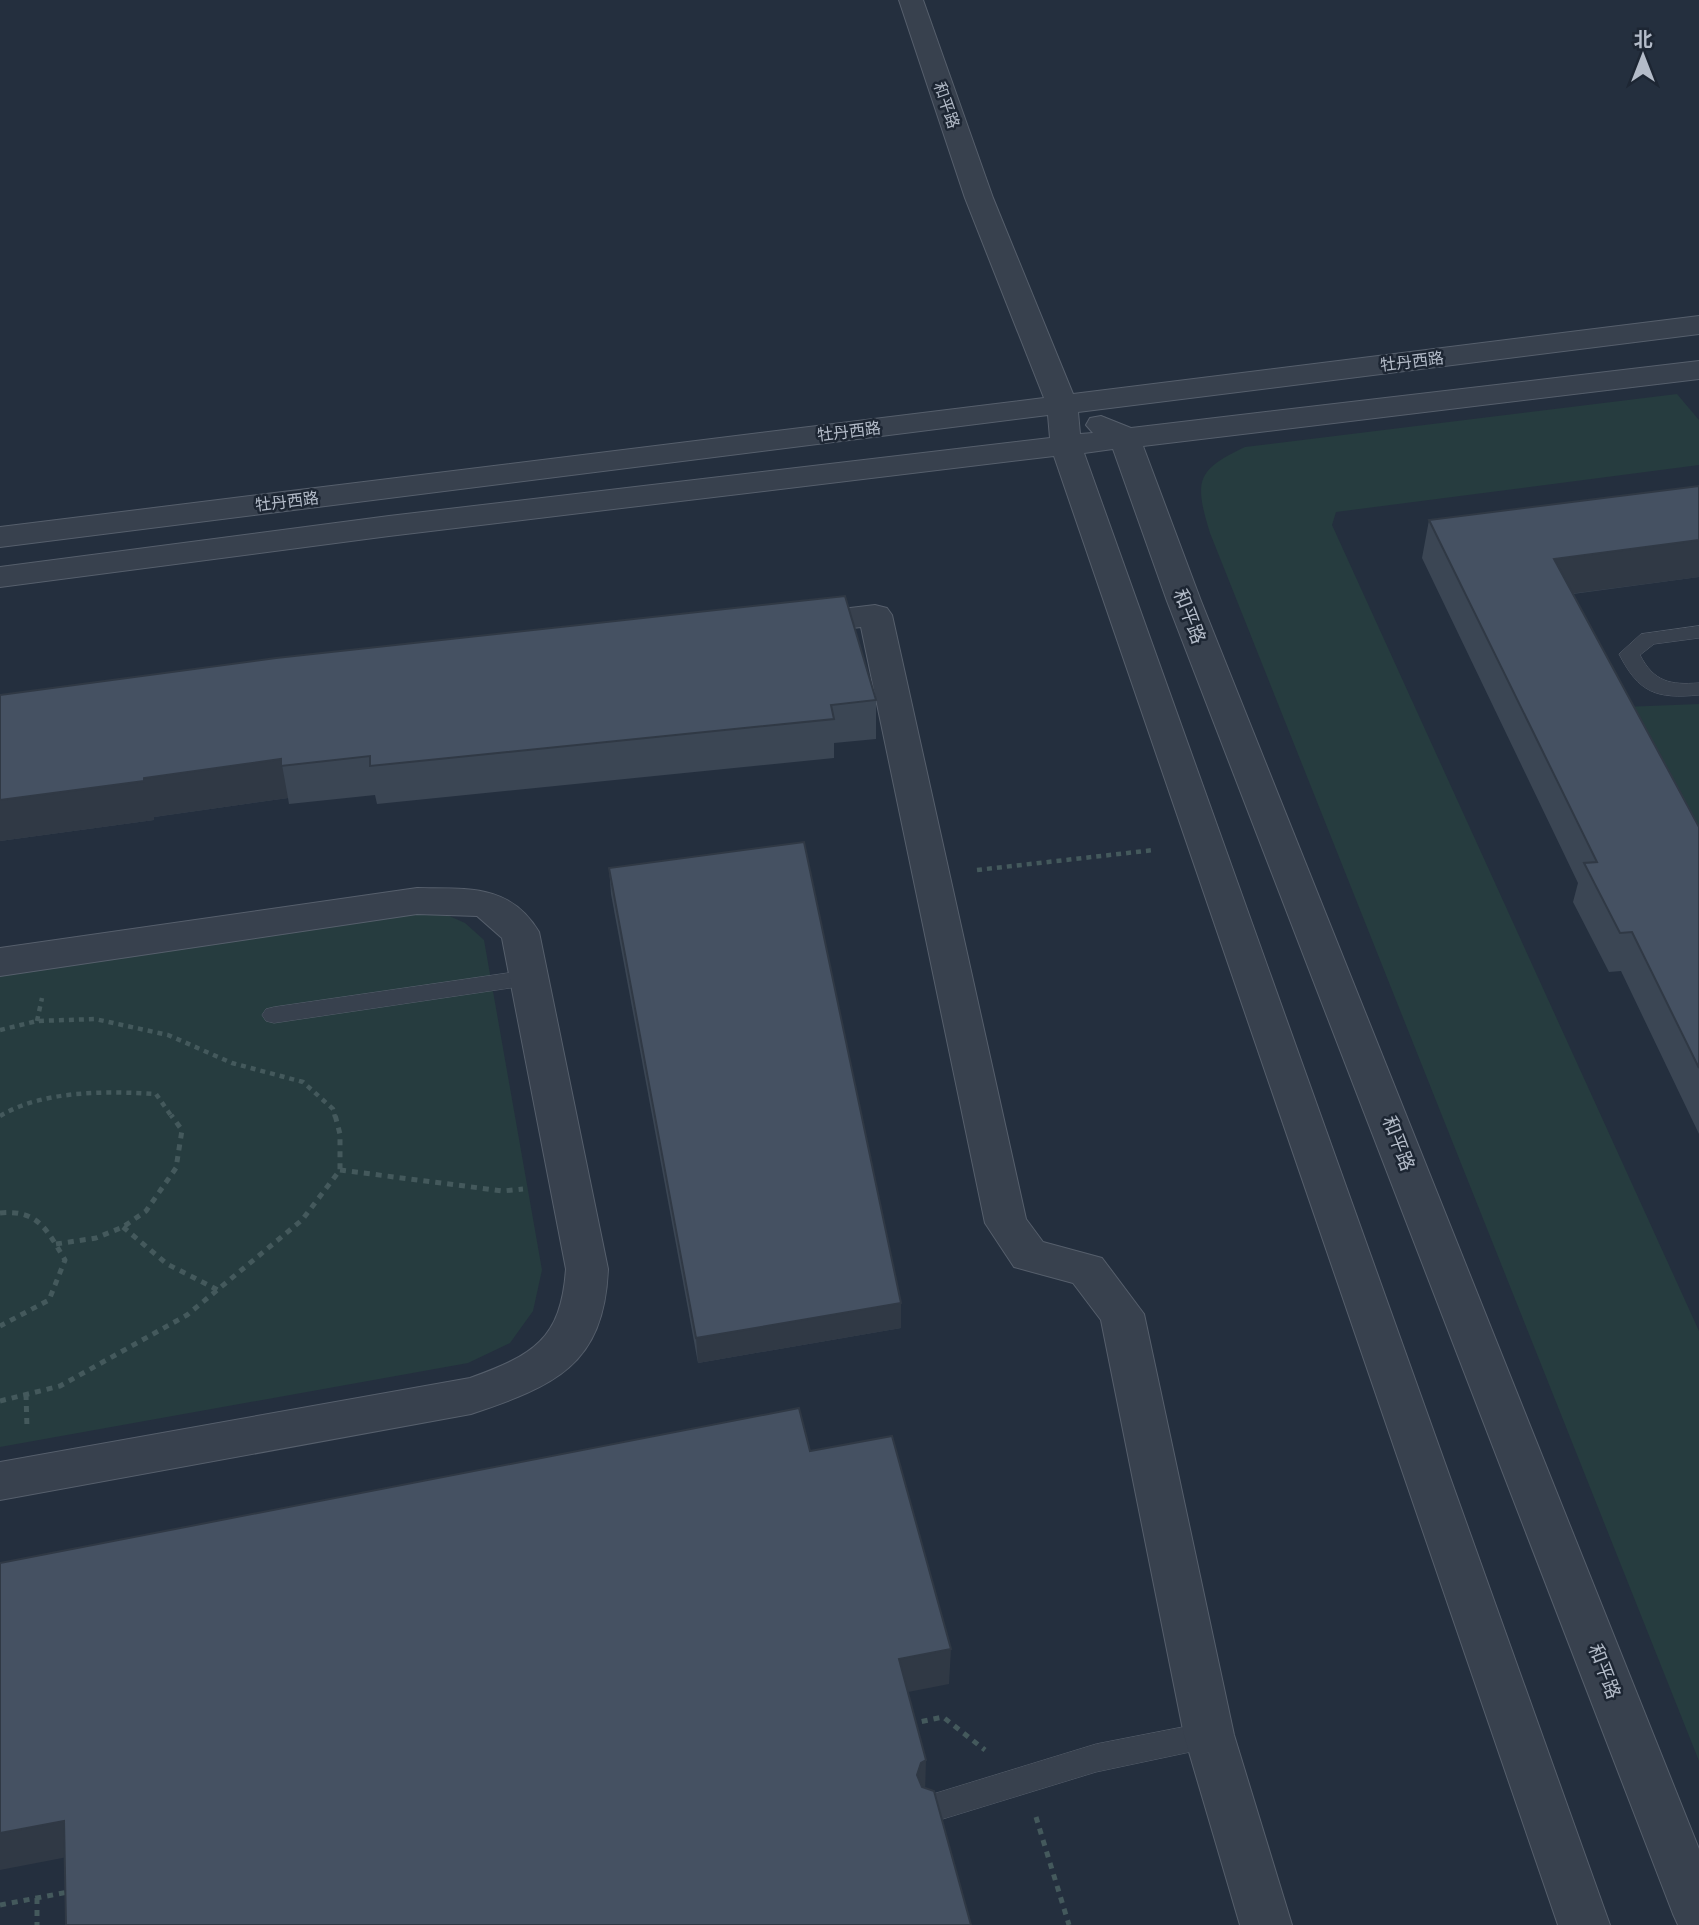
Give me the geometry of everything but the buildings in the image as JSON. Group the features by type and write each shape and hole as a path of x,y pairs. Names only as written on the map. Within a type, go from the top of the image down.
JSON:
{"street":[{"name":"和平路","path":"911,0 979,198 1062,405 1066,444 1584,1925"},
{"name":"牡丹西路","path":"0,537 1699,325"},
{"name":"牡丹西路","path":"0,578 389,526 1699,370"},
{"path":"1062,405 1124,437"},
{"name":"和平路","path":"1124,437 1184,601 1686,1847 1699,1914"},
{"path":"764,628 875,615 1006,1223 1029,1255 1087,1269 1122,1314 1209,1735 1266,1925"},
{"path":"0,962 417,901 486,903 520,932 587,1269 583,1311 562,1350 531,1373 471,1396 0,1481"}],"lane":[{"path":"1699,632 1648,638 1629,654 1640,678 1668,693 1699,689"},
{"path":"274,1015 529,978"},
{"path":"933,1808 1096,1758 1209,1735"}],"path":[{"path":"931,875 1154,850"},
{"path":"0,1030 37,1021 95,1019 168,1035 232,1063 303,1082 333,1110 340,1134 340,1170 302,1220 187,1315 60,1386 0,1401"},
{"path":"0,1116 15,1107 100,1090 156,1094 182,1130 176,1167 146,1211 123,1227 96,1238 56,1244"},
{"path":"340,1170 503,1191 570,1185"},
{"path":"0,1213 11,1212 44,1224 65,1260 49,1300 0,1325"},
{"path":"123,1227 145,1251 181,1275 218,1290"},
{"path":"901,1726 943,1717 1025,1780 1069,1925"},
{"path":"0,1905 78,1890"},
{"path":"37,1898 37,1925"}],"green space":[{"path":"1677,394 1699,420 1699,465 1336,512 1332,525 1699,1331 1699,1761 1210,533 1201,489 1208,471 1245,447"},
{"path":"1699,704 1699,959 1573,709"},
{"path":"438,911 465,923 484,940 542,1270 533,1311 510,1343 468,1363 0,1447 0,973"}]}
